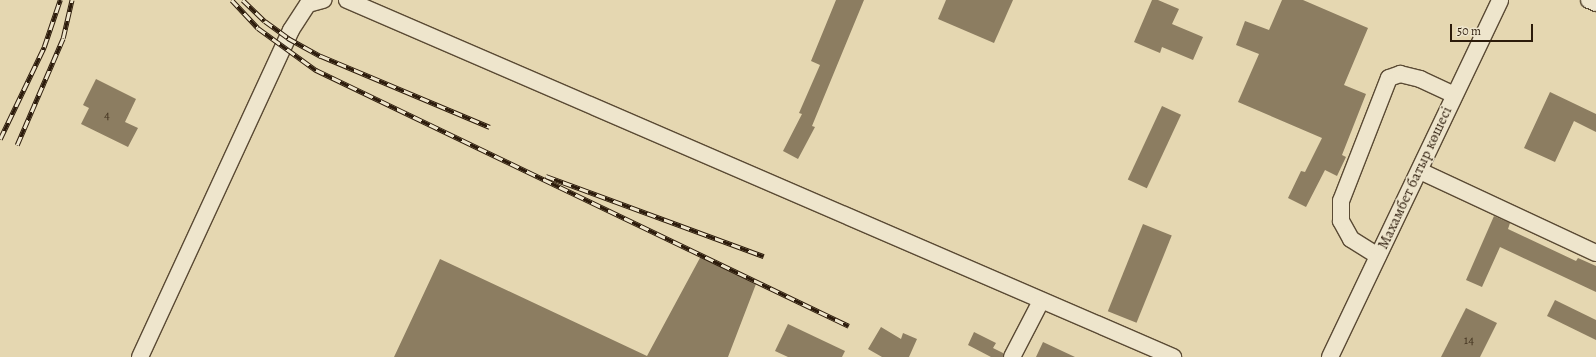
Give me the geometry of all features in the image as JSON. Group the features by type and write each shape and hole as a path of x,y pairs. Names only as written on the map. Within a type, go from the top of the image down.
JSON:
{"street":[{"path":"140,357 291,30 308,4 323,0"},
{"path":"347,0 1173,357"},
{"name":"Махамбет батыр көшесі","path":"1330,357 1420,171 1454,95 1500,0"},
{"path":"1588,0 1596,3"},
{"path":"1378,256 1350,239 1341,221 1341,201 1389,78 1400,74 1420,79 1454,95"},
{"path":"1420,171 1596,253"},
{"path":"1012,357 1041,301"}],"building":[{"path":"836,0 864,0 812,126 815,127 798,159 783,151 802,114 799,113 820,65 811,61"},
{"path":"946,0 1013,0 994,43 938,19"},
{"path":"1152,0 1158,0 1179,9 1172,24 1203,37 1193,60 1162,47 1160,53 1134,42"},
{"path":"1282,0 1303,0 1368,28 1344,85 1366,94 1342,155 1346,157 1337,176 1325,170 1306,207 1288,198 1301,171 1305,172 1322,138 1238,102 1259,54 1236,45 1245,21 1269,30"},
{"path":"96,79 136,99 125,122 138,128 128,147 81,124 89,108 83,105"},
{"path":"1550,92 1596,114 1596,132 1574,121 1555,162 1524,148"},
{"path":"1162,106 1181,115 1147,188 1128,179"},
{"path":"1494,216 1510,223 1508,229 1576,261 1578,258 1596,266 1596,292 1500,247 1482,287 1466,280"},
{"path":"1143,224 1172,236 1137,323 1108,311"},
{"path":"701,256 756,284 728,357 394,357 440,259 647,356"},
{"path":"1555,300 1596,320 1596,340 1547,316"},
{"path":"1466,308 1497,323 1480,357 1441,357"},
{"path":"788,324 845,351 842,357 788,357 775,351"},
{"path":"881,327 901,339 903,333 917,339 909,357 882,357 868,349"},
{"path":"974,332 996,343 993,348 1003,353 1003,357 991,357 968,345"},
{"path":"1043,342 1075,357 1036,357"}],"railway":[{"path":"0,139 44,47 60,0"},
{"path":"17,145 63,38 72,0"},
{"path":"232,0 258,28 316,70 849,326"},
{"path":"243,0 265,21 288,38 321,56 490,127"},
{"path":"546,176 764,256"}]}
